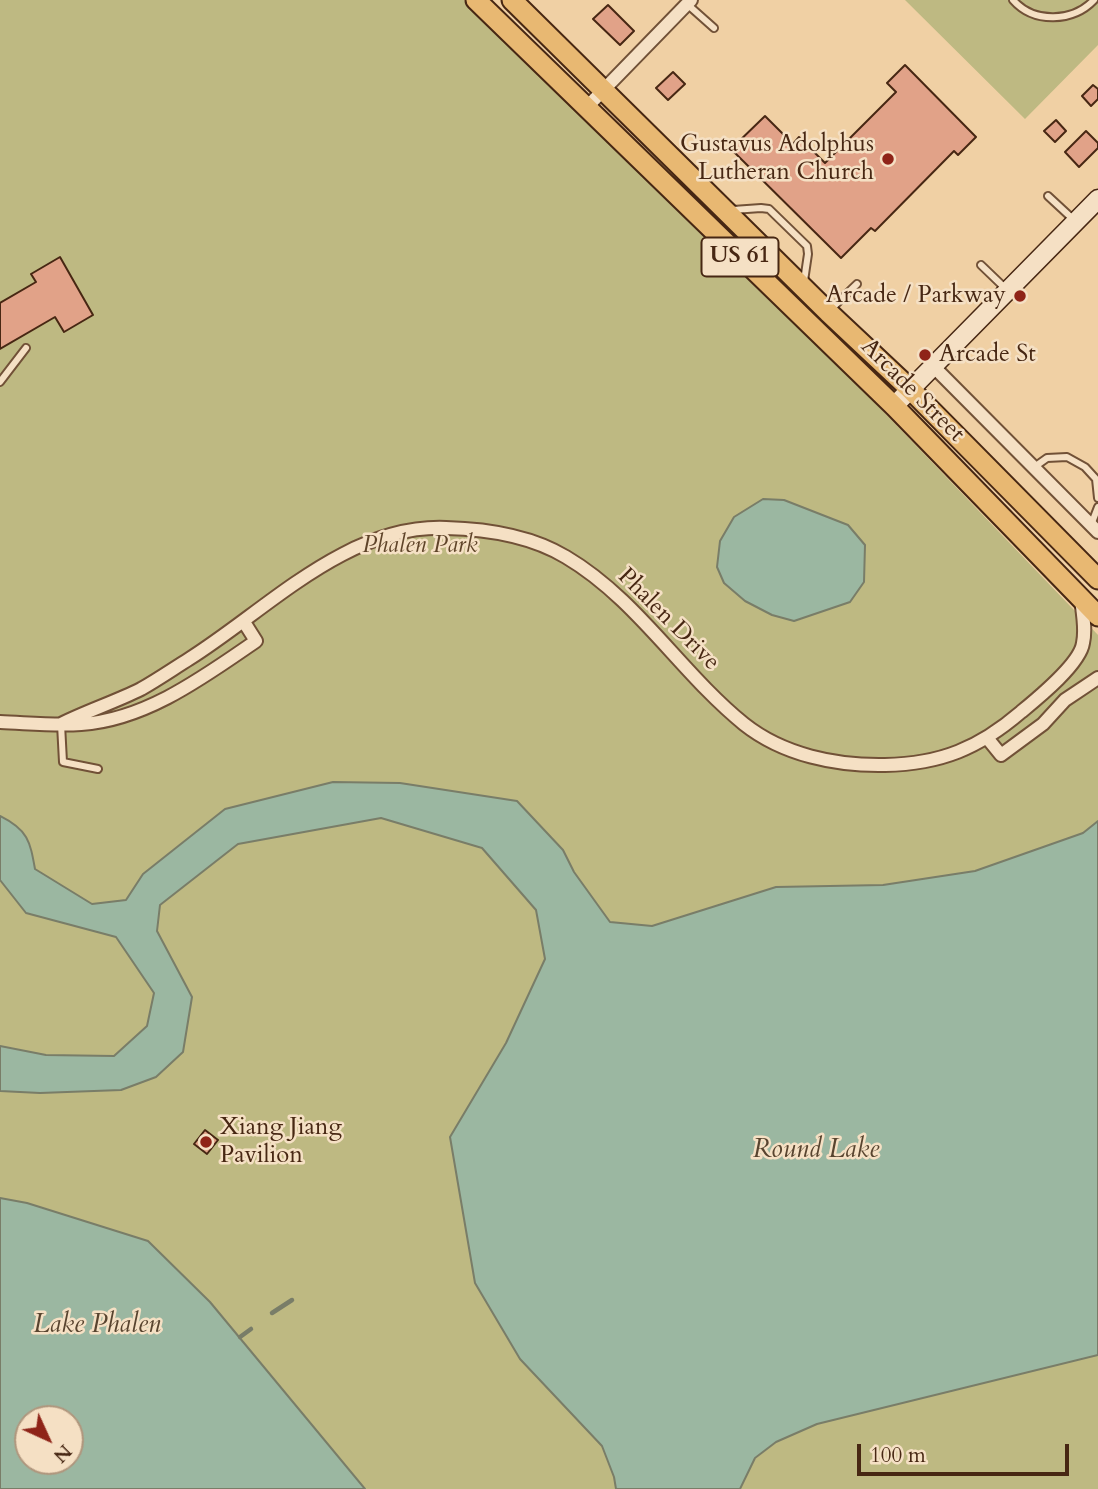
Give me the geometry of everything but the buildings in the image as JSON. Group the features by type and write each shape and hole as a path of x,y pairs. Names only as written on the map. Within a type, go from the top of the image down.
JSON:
{"main road":[{"name":"Arcade Street","path":"476,0 894,406 1098,616"},
{"name":"Arcade Street","path":"512,0 828,312 910,389 1098,579"},
{"path":"894,406 1098,200"}],"street":[{"path":"586,108 689,2"},
{"path":"933,366 1094,529"},
{"name":"Phalen Drive","path":"61,724 140,690 244,622 333,558 401,533 442,528 485,531 526,540 564,556 607,585 712,695 746,726 786,748 828,761 911,765 959,752 988,739 1060,677 1083,646 1081,599"},
{"name":"Phalen Drive","path":"0,722 84,724 131,713 162,699 256,641 244,622"},
{"path":"1060,677 1075,692"},
{"path":"988,739 1001,755 1043,724 1075,692 1098,678"},
{"path":"1039,697 1054,712"}],"lane":[{"path":"1013,0 1032,14 1051,18 1070,16 1088,7 1094,0"},
{"path":"689,2 713,28"},
{"path":"1048,196 1076,222"},
{"path":"725,211 769,209 798,237 807,246 808,254 803,287"},
{"path":"981,265 1008,291"},
{"path":"828,312 857,284"},
{"path":"0,382 26,348"},
{"path":"1032,468 1047,458 1067,457 1085,467 1096,480 1098,498"},
{"path":"1094,529 1098,507"},
{"path":"61,724 63,762 98,769"}],"green space":[{"name":"Phalen Park","path":"0,0 464,0 879,407 1098,635 1098,822 1083,833 975,871 883,885 776,887 652,926 610,923 545,959 506,1043 520,1359 602,1446 616,1489 365,1489 210,1302 148,1241 27,1203 0,1198"},
{"path":"905,0 1098,0 1098,45 1025,119"},
{"path":"1098,1355 1098,1489 740,1489 755,1459 776,1442 817,1424"}],"water":[{"path":"763,499 784,500 848,525 865,545 864,582 850,602 794,621 772,615 745,601 724,583 717,567 720,541 734,517"},
{"name":"Round Lake","path":"333,782 400,783 517,801 563,850 574,872 610,922 652,926 776,887 883,885 975,871 1083,833 1098,821 1098,1355 817,1424 776,1442 755,1458 740,1489 616,1489 602,1446 520,1359 475,1283 450,1137 506,1043 545,959 536,910 482,848 381,818 238,844 160,905 157,931 192,997 183,1052 156,1077 121,1090 40,1093 0,1091 0,1046 46,1055 114,1056 147,1026 154,993 116,937 26,913 0,880 0,816 17,826 26,837 35,869 92,904 126,900 143,874 225,809"},
{"name":"Lake Phalen","path":"0,1198 27,1203 148,1241 210,1302 365,1489 0,1489"}],"waterway":[{"path":"272,1313 292,1300"},
{"path":"240,1337 251,1329"}],"place":[{"name":"Gustavus Adolphus Lutheran Church","path":"888,159"},
{"name":"Arcade / Parkway","path":"1020,296"},
{"name":"Arcade St","path":"925,355"},
{"name":"Xiang Jiang Pavilion","path":"206,1142"}]}
